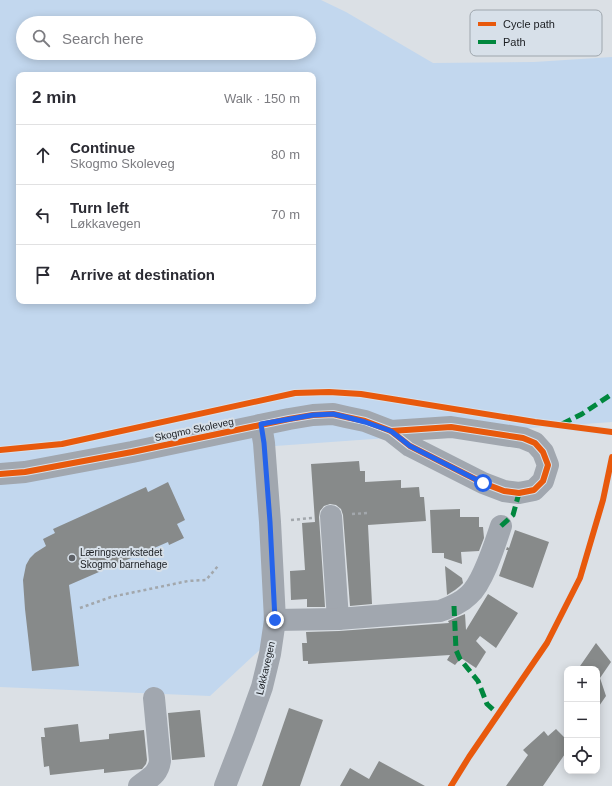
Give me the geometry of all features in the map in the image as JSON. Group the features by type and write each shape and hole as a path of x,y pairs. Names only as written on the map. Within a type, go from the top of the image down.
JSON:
{"street":[{"name":"Skogmo Skoleveg","path":"0,474 25,472 116,455 261,424 313,415 333,414 365,422 391,431 410,446 483,483 504,491 519,493 534,490 543,481 548,465 543,452 535,443 523,438 451,427 391,431"},
{"name":"Løkkavegen","path":"225,786 262,686 270,654 275,620 270,522 264,443 261,424"},
{"path":"331,516 338,619"},
{"path":"275,620 338,619 440,611 454,606 471,594 480,580 501,526"},
{"path":"139,786 156,773 159,768 160,761 154,698"}],"path":[{"path":"80,608 111,597 188,581 206,580 218,566"}],"shaded area":[{"path":"0,0 321,0 346,12 433,63 534,62 612,57 612,422 275,446 280,631 210,696 0,687"}],"building":[{"path":"359,461 360,471 365,471 365,482 401,480 401,488 419,487 420,497 424,497 426,521 368,525 372,604 350,606 343,515 341,509 336,505 330,504 324,506 320,511 319,517 325,607 307,607 307,599 291,600 290,571 305,570 302,523 315,522 311,464"},
{"path":"168,482 185,520 177,524 184,538 169,545 168,542 69,585 79,666 32,671 23,580 26,565 30,558 46,546 43,539 55,533 53,529 146,487 148,492"},
{"path":"460,509 460,517 479,517 479,527 483,527 484,538 479,551 461,552 462,564 444,558 444,553 432,553 430,510"},
{"path":"515,530 549,542 533,588 499,576 508,550 506,550 507,547 509,548"},
{"path":"445,566 462,578 463,583 447,595"},
{"path":"488,594 518,613 496,648 480,636 476,641 486,652 476,668 461,658 455,665 447,660 450,655 308,664 308,661 303,661 302,643 307,643 306,632 449,623 448,621 465,614 466,630"},
{"path":"596,643 611,662 600,678 600,666 580,666"},
{"path":"600,678 606,696 600,705"},
{"path":"289,708 323,720 300,786 262,786"},
{"path":"200,710 205,757 172,760 168,713"},
{"path":"78,724 80,742 109,739 109,734 144,730 147,760 146,764 142,769 104,773 104,769 50,775 49,766 44,767 41,737 45,737 44,728"},
{"path":"556,729 564,737 564,755 543,786 506,786 528,755 523,750 544,731 548,736"},
{"path":"379,761 425,786 340,786 350,768 369,779"}],"marked path":[{"path":"562,424 582,414 612,394"},
{"path":"501,526 513,515 519,493"},
{"path":"454,606 456,650 460,659 478,681 487,704 498,714"}],"cycle path":[{"path":"0,450 62,444 295,393 329,392 361,394 535,422 612,432"},
{"path":"0,474 25,472 132,452 289,419 313,415 333,414 365,421 391,431 410,446 483,483 504,491 519,493 534,490 543,481 548,465 543,452 535,443 523,438 451,427 391,431"},
{"path":"451,786 469,757 547,643 580,578 603,500 612,457"}],"place":[{"name":"Læringsverkstedet Skogmo barnehage","path":"72,558"}],"route":[{"path":"275,620 270,522 264,443 261,424 313,415 333,414 365,422 391,431 410,446 483,483"}]}
